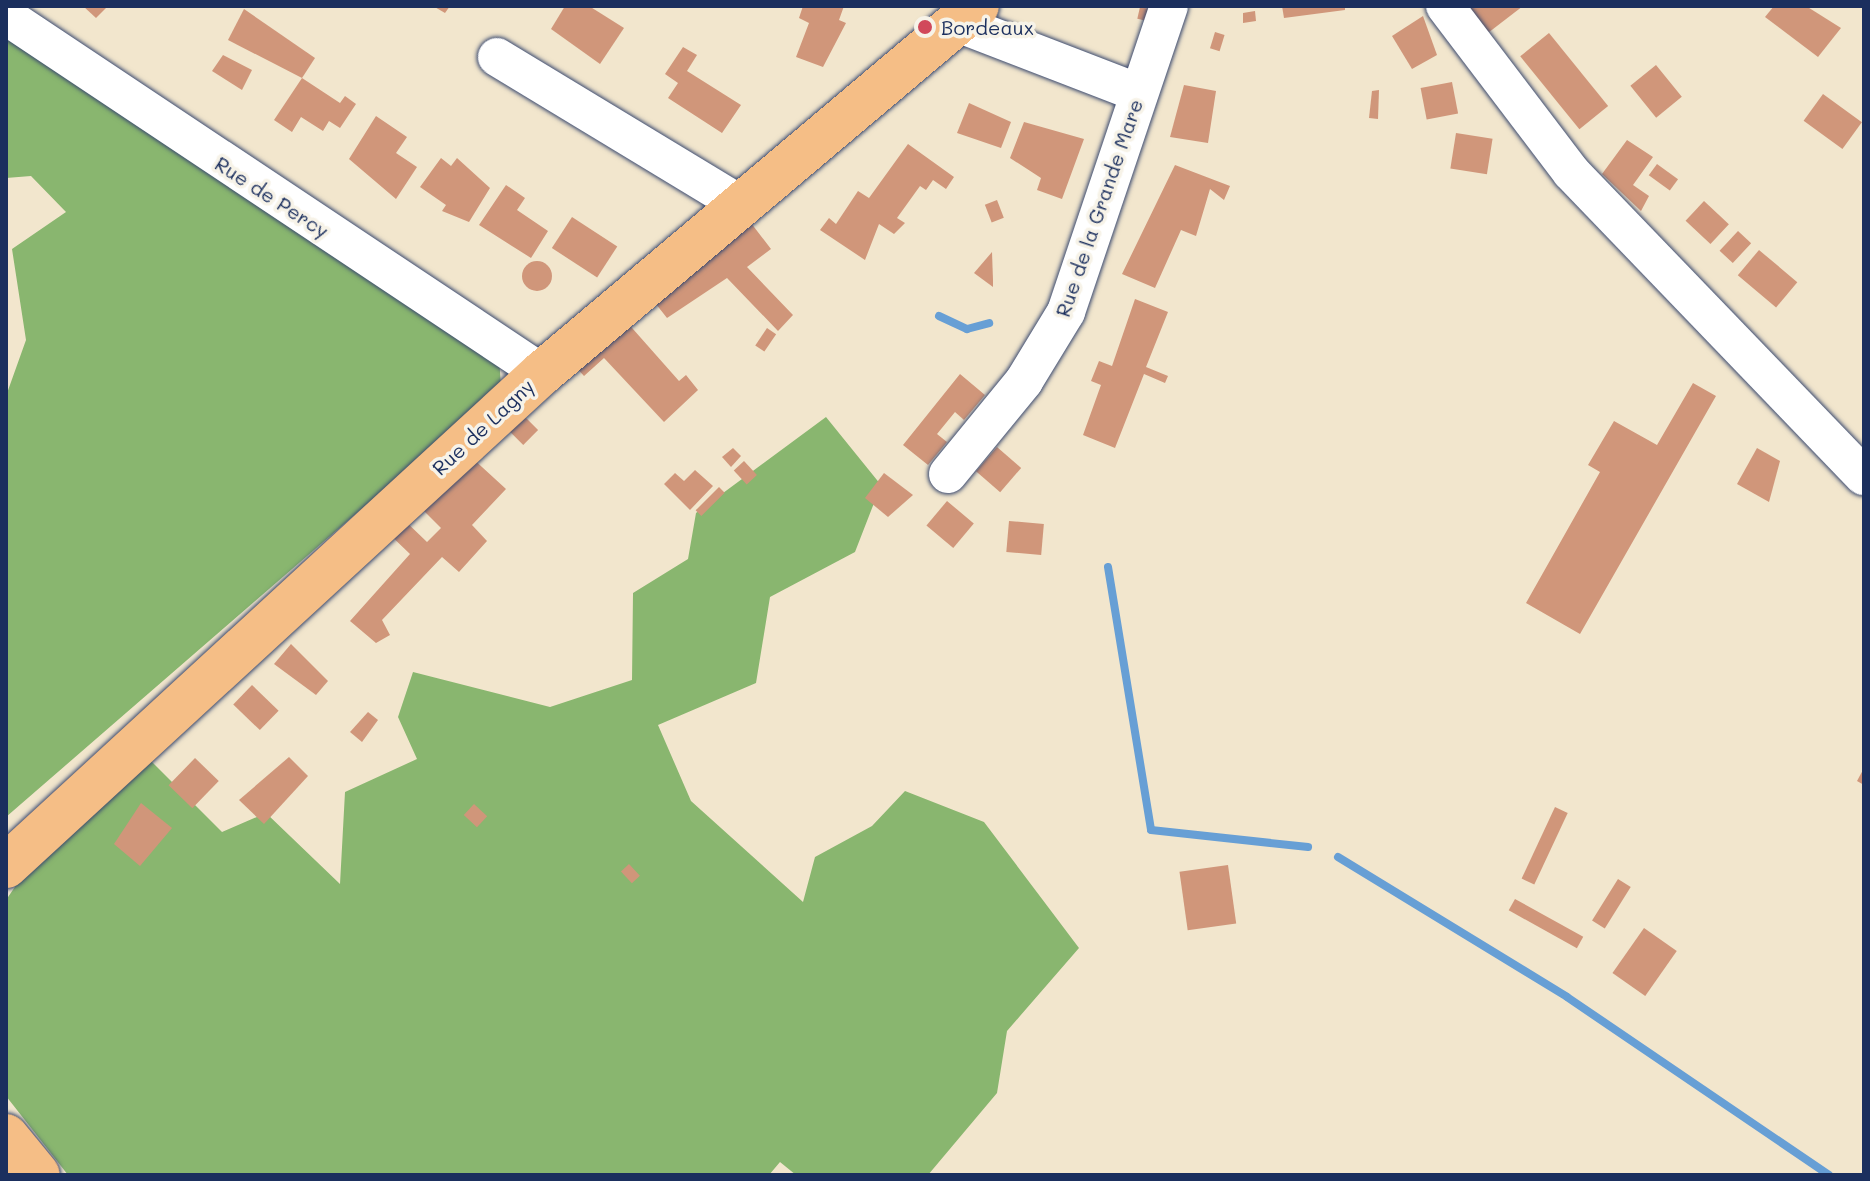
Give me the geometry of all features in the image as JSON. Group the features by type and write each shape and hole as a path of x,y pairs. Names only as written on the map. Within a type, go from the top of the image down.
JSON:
{"main road":[{"name":"Rue de Lagny","path":"6,866 542,373 966,14"},
{"path":"6,1136 38,1175"}],"street":[{"name":"Rue de la Grande Mare","path":"948,474 1024,381 1066,312 1169,6"},
{"path":"1445,6 1571,172 1864,476"},
{"path":"966,14 1139,93"},
{"name":"Rue de Percy","path":"6,16 542,373"},
{"path":"497,57 741,205"}],"green space":[{"path":"6,27 499,356 501,388 6,817 6,396 26,340 12,249 66,212 31,176 6,178"},
{"path":"826,417 881,485 855,552 770,597 756,683 658,725 691,801 803,902 815,857 872,826 905,791 984,822 1079,948 1007,1031 997,1093 928,1175 796,1175 780,1162 769,1175 68,1175 6,1096 6,900 32,862 143,753 222,832 266,813 340,884 345,792 417,759 398,717 413,672 550,707 632,680 633,593 688,559 696,513"}],"building":[{"path":"83,6 108,6 96,18"},
{"path":"433,6 450,6 445,13"},
{"path":"565,6 589,6 624,28 600,64 551,29"},
{"path":"803,6 844,6 839,20 846,23 823,67 796,57 809,23 799,18"},
{"path":"1282,6 1345,6 1345,10 1284,18"},
{"path":"1465,6 1523,6 1484,36"},
{"path":"1774,6 1806,6 1841,28 1818,57 1765,17"},
{"path":"1140,7 1149,9 1146,21 1137,19"},
{"path":"244,9 315,58 302,78 228,40"},
{"path":"1255,11 1256,21 1243,23 1243,13"},
{"path":"1423,16 1437,55 1412,69 1392,36"},
{"path":"1215,32 1225,35 1220,51 1210,48"},
{"path":"1549,33 1608,106 1579,129 1520,56"},
{"path":"683,47 697,55 687,71 741,105 722,133 668,98 678,83 665,74"},
{"path":"223,55 252,70 242,90 212,71"},
{"path":"1656,65 1682,97 1656,118 1630,86"},
{"path":"302,78 340,103 345,96 356,104 340,128 329,121 323,131 301,117 292,132 274,120"},
{"path":"1452,82 1458,113 1427,120 1421,88"},
{"path":"1184,85 1216,91 1208,143 1170,137"},
{"path":"1379,90 1378,119 1369,118 1372,91"},
{"path":"1823,94 1862,122 1842,149 1804,121"},
{"path":"969,103 1011,122 1001,148 957,133"},
{"path":"376,116 407,137 396,153 417,167 396,199 349,159"},
{"path":"1024,122 1084,139 1062,199 1037,190 1041,178 1010,158"},
{"path":"1456,133 1493,139 1487,174 1450,169"},
{"path":"1627,140 1653,157 1633,185 1649,196 1641,211 1602,174"},
{"path":"908,144 954,177 946,189 933,180 926,190 920,186 897,218 905,223 894,234 879,224 865,260 820,230 829,218 836,224 858,191 869,198"},
{"path":"441,158 451,166 457,158 490,188 469,222 442,211 446,205 420,187"},
{"path":"1657,164 1678,179 1670,191 1649,175"},
{"path":"1175,165 1230,186 1224,200 1210,189 1196,236 1181,230 1155,288 1122,274"},
{"path":"506,185 525,198 517,210 548,231 531,258 479,225"},
{"path":"997,200 1004,218 992,222 985,205"},
{"path":"1704,201 1729,224 1710,244 1686,221"},
{"path":"572,217 617,246 597,277 552,248"},
{"path":"751,223 771,249 747,267 793,315 778,331 727,278 667,318 652,299"},
{"path":"1738,231 1751,243 1733,263 1720,251"},
{"path":"1759,250 1797,282 1776,307 1738,275"},
{"path":"992,252 993,280 993,287 974,273"},
{"path":"537,261 548,265 552,276 548,287 537,291 526,287 522,276 526,265"},
{"path":"1135,299 1168,312 1146,367 1168,376 1165,383 1144,374 1115,448 1083,435 1101,385 1091,381 1099,361 1112,366"},
{"path":"625,320 679,381 686,375 698,390 664,422 604,358 584,376 573,364"},
{"path":"767,328 776,334 764,352 755,345"},
{"path":"960,374 985,395 964,420 955,412 937,434 947,442 928,465 903,445"},
{"path":"1693,383 1716,396 1580,634 1526,603 1600,472 1588,465 1614,421 1657,445"},
{"path":"519,411 538,430 523,445 504,426"},
{"path":"997,447 1021,468 1000,492 976,471"},
{"path":"733,448 741,456 731,467 722,457"},
{"path":"1757,448 1780,461 1769,502 1737,484"},
{"path":"470,456 506,489 472,525 487,541 459,572 442,557 382,620 390,635 376,643 350,621 410,554 386,531 401,517 427,542 441,528 417,504"},
{"path":"744,461 757,475 747,484 734,471"},
{"path":"695,470 713,486 690,510 664,484 675,473 684,481"},
{"path":"884,473 913,495 888,517 865,498"},
{"path":"719,487 725,493 701,516 696,510"},
{"path":"947,501 974,523 953,548 926,526"},
{"path":"1009,521 1044,524 1041,555 1006,552"},
{"path":"291,644 328,681 316,695 274,664"},
{"path":"252,685 279,711 260,730 233,704"},
{"path":"368,712 378,720 362,742 350,732"},
{"path":"289,757 308,776 264,824 239,800"},
{"path":"195,758 219,781 192,808 169,785"},
{"path":"1864,768 1864,785 1857,781"},
{"path":"141,803 172,828 140,866 114,844"},
{"path":"474,804 487,816 477,827 464,815"},
{"path":"1555,807 1568,813 1534,885 1522,879"},
{"path":"629,864 640,876 632,883 621,872"},
{"path":"1228,865 1236,923 1188,930 1179,872"},
{"path":"1618,879 1631,887 1605,929 1592,921"},
{"path":"1515,899 1583,937 1577,948 1509,910"},
{"path":"1644,928 1677,951 1645,996 1612,973"}],"waterway":[{"path":"939,316 967,329 989,323"},
{"path":"1108,567 1151,830 1308,847"},
{"path":"1338,857 1567,997 1829,1175"}],"place":[{"name":"Bordeaux","path":"925,27"}]}
